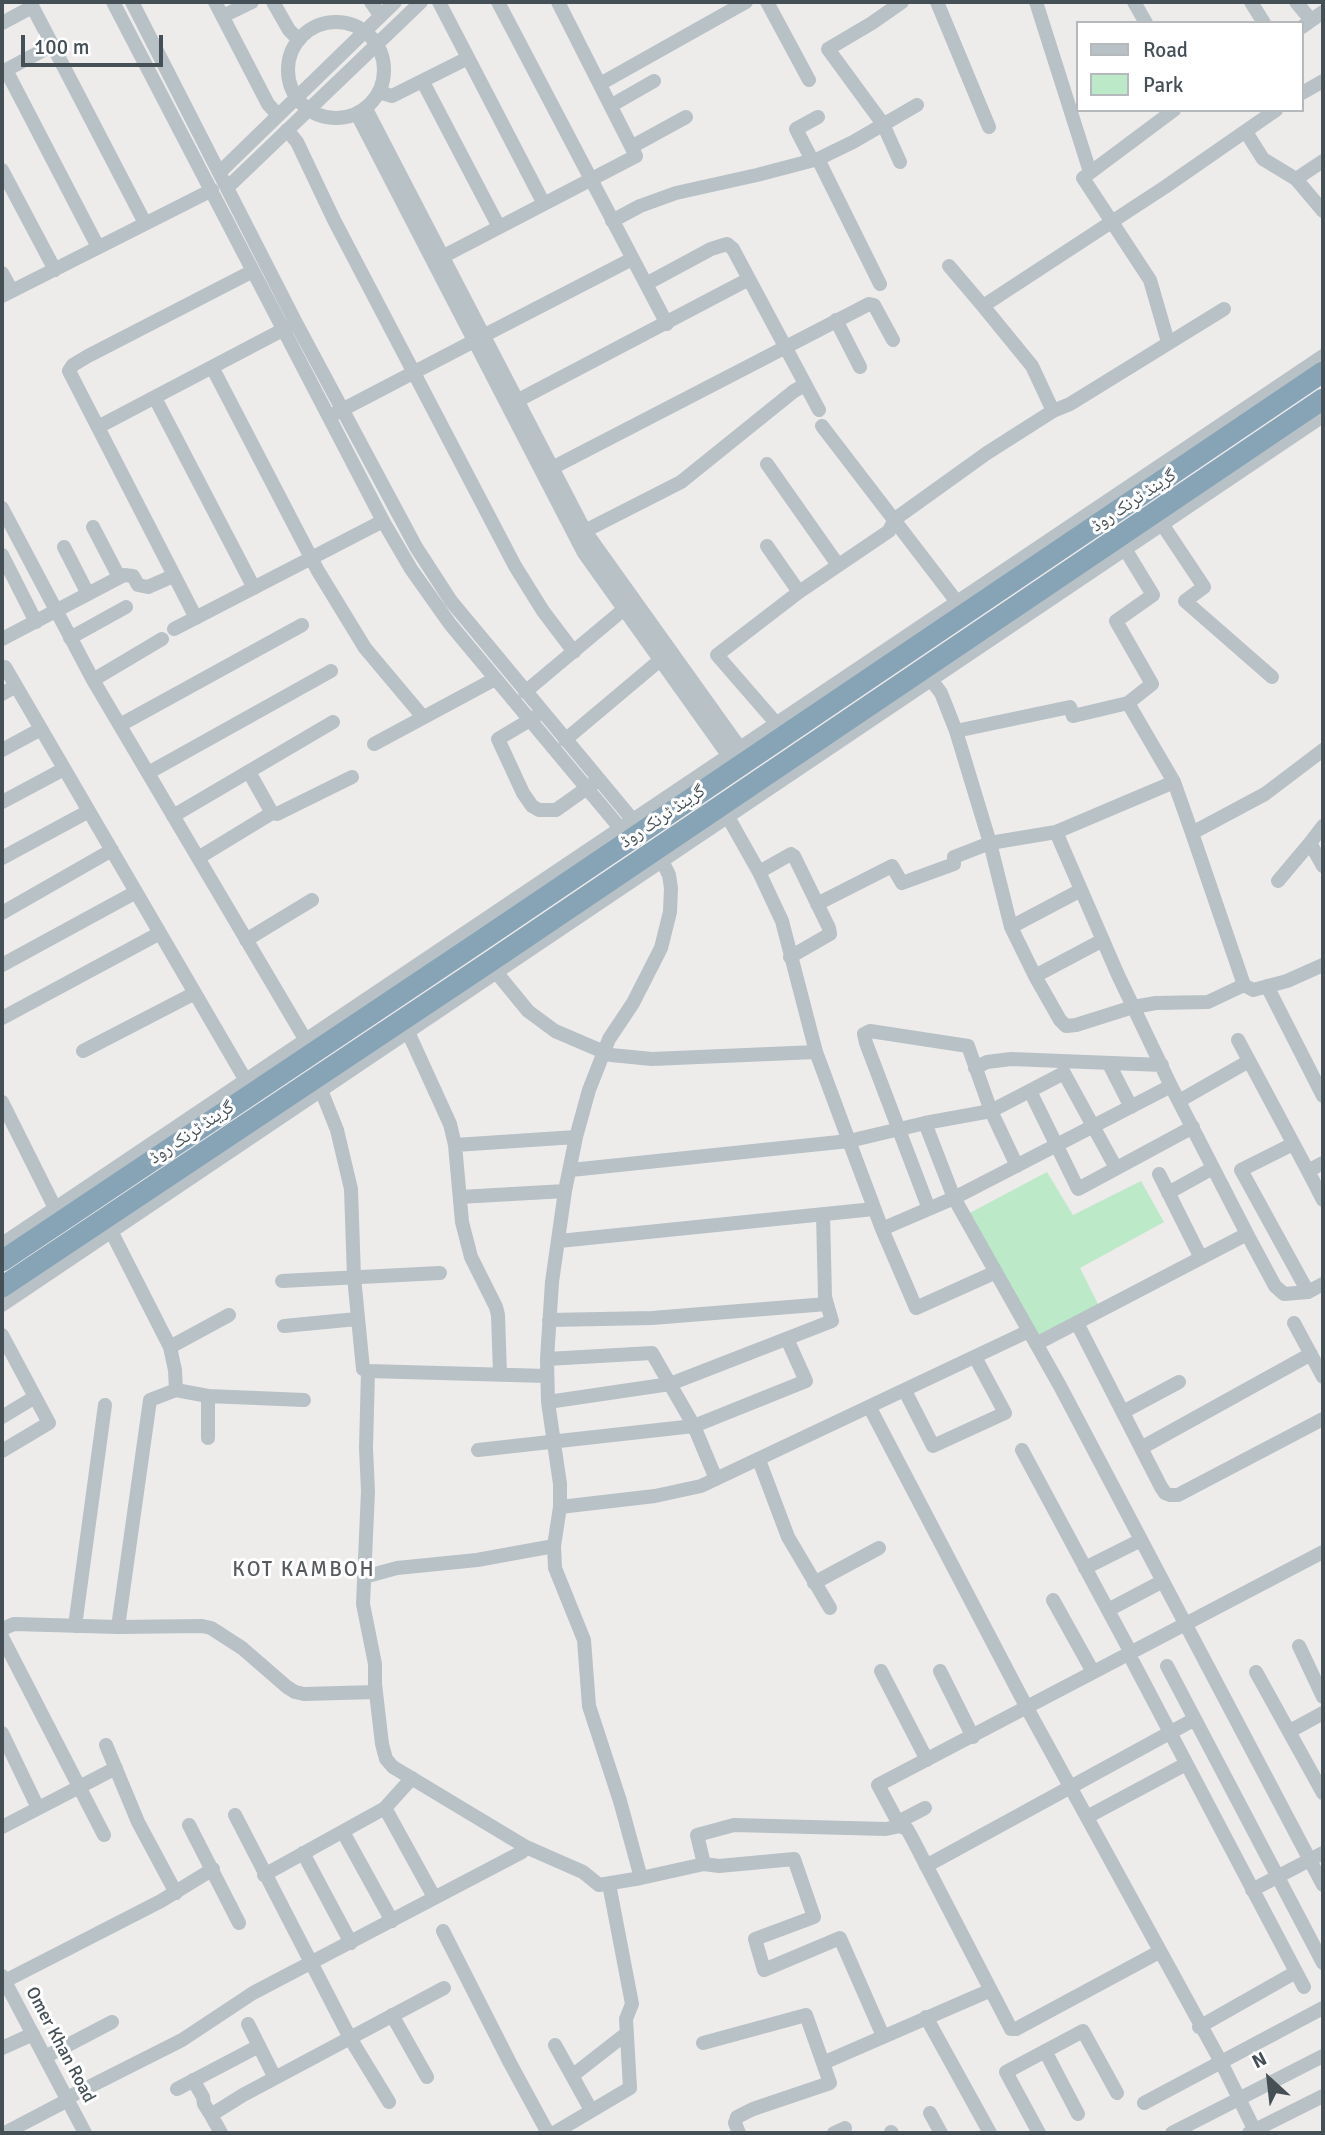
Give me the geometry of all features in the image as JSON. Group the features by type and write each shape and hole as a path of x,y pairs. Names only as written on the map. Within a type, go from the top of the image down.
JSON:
{"highway":[{"name":"گرینڈ ٹرنک روڈ","path":"3,1289 33,1275 495,965 1105,535 1323,372"},
{"name":"گرینڈ ٹرنک روڈ","path":"2,1261 393,990 482,940 506,914 735,757 1105,535 1323,399"},
{"path":"482,940 495,965"}],"street":[{"path":"113,2 253,271 290,326"},
{"path":"134,2 228,188 290,326 336,413 451,601 525,692 536,717 627,829"},
{"path":"215,2 268,104 277,114"},
{"path":"223,16 252,2"},
{"path":"273,2 289,30 299,40"},
{"path":"371,2 380,15"},
{"path":"220,172 295,96 395,2"},
{"path":"228,188 421,2"},
{"path":"439,2 544,204"},
{"path":"498,2 667,324"},
{"path":"442,257 633,159 636,152 558,2"},
{"path":"767,2 809,80"},
{"path":"900,162 883,124 828,49 902,2"},
{"path":"937,2 989,127"},
{"path":"1035,2 1090,172"},
{"path":"1134,2 1145,21"},
{"path":"1251,2 1263,21"},
{"path":"1296,2 1312,19"},
{"path":"2,23 31,4 145,223"},
{"path":"600,84 738,4"},
{"path":"333,22 364,30 377,44 385,68 379,92 361,111 335,119 321,117 308,110 295,96 289,82 291,53 299,40 311,29 333,22"},
{"path":"53,45 4,71 98,247"},
{"path":"379,92 392,96 468,58"},
{"path":"612,105 654,81"},
{"path":"1304,92 1323,81"},
{"path":"422,82 499,227"},
{"path":"162,96 177,89"},
{"path":"612,221 640,206 676,193 815,160 918,105"},
{"path":"361,111 580,533 623,610 659,661 735,757"},
{"path":"1168,342 1150,280 1083,178 1171,112"},
{"path":"983,306 1273,112"},
{"path":"633,146 686,117"},
{"path":"818,117 796,129 880,284"},
{"path":"287,130 297,142 527,587 574,652"},
{"path":"1246,132 1263,159 1296,179 1323,211"},
{"path":"1296,179 1323,161"},
{"path":"2,170 55,270"},
{"path":"2,273 7,294 212,190"},
{"path":"413,211 442,257 459,300"},
{"path":"646,284 710,249 727,244 733,249 818,410"},
{"path":"336,413 632,259"},
{"path":"949,266 1032,366 1053,411"},
{"path":"196,618 69,374 70,367 253,271"},
{"path":"512,403 749,279"},
{"path":"552,468 872,303 893,340"},
{"path":"776,723 717,655 799,592 889,531 895,519 987,453 1224,309"},
{"path":"836,320 860,367"},
{"path":"98,427 290,326"},
{"path":"33,1275 111,1231 129,1210 321,1090 408,1032 495,965 662,861 932,681 1323,356"},
{"path":"212,367 318,571 365,648 423,716"},
{"path":"580,533 681,482 805,385"},
{"path":"155,398 254,588"},
{"path":"512,403 552,468 580,533 735,757"},
{"path":"336,413 383,521 433,602 495,679 565,740 592,784"},
{"path":"735,757 776,723 957,602 1105,535 1161,524 1323,416"},
{"path":"822,426 957,602"},
{"path":"767,464 838,565"},
{"path":"2,508 93,680 305,1039"},
{"path":"174,629 383,521"},
{"path":"1161,524 1204,587 1185,601 1272,677"},
{"path":"93,527 119,577"},
{"path":"956,731 1070,707 1073,716 1128,703 1152,684 1115,621 1153,595 1105,535"},
{"path":"767,546 799,592"},
{"path":"64,547 88,594"},
{"path":"2,555 36,622"},
{"path":"2,638 119,577 129,574 138,585 148,587 173,576"},
{"path":"70,638 126,607"},
{"path":"525,692 623,610"},
{"path":"120,725 302,625"},
{"path":"93,680 162,639"},
{"path":"565,740 659,661"},
{"path":"5,667 245,1079"},
{"path":"148,773 331,671"},
{"path":"374,744 495,679"},
{"path":"932,681 941,693 956,731 990,843 1011,927 1059,1020 1066,1026 1076,1025 1133,1007 1156,1003 1208,1002 1244,985"},
{"path":"2,694 16,686"},
{"path":"1128,703 1174,782 1244,985 1253,990 1321,971"},
{"path":"536,717 498,738 523,793 532,806 538,810 556,810 592,784"},
{"path":"173,816 333,722"},
{"path":"2,750 41,729"},
{"path":"1192,833 1265,794 1323,750"},
{"path":"2,802 64,769"},
{"path":"249,772 272,813"},
{"path":"198,858 272,813 277,814 352,777"},
{"path":"817,904 892,866 902,883 954,864 954,857 990,843 1056,832 1174,782"},
{"path":"2,858 89,811"},
{"path":"728,817 759,872 782,921 816,1052 874,1209 916,1308 996,1272"},
{"path":"1278,881 1323,826"},
{"path":"1056,832 1171,1086 1275,1286 1284,1294 1308,1292 1323,1284"},
{"path":"1310,843 1323,866"},
{"path":"2,913 112,850"},
{"path":"759,872 791,854 831,934 790,957"},
{"path":"641,1878 620,1801 589,1706 584,1669 584,1640 555,1568 554,1546 560,1507 560,1484 548,1402 547,1359 549,1320 565,1191 576,1137 603,1052 649,974 661,948 670,912 671,888 669,875 662,861"},
{"path":"1011,927 1082,890"},
{"path":"2,965 136,892"},
{"path":"246,940 312,900"},
{"path":"2,1244 305,1039 393,990 506,914"},
{"path":"2,1018 160,933"},
{"path":"1035,976 1103,940"},
{"path":"495,965 528,1011 555,1031 611,1055 652,1059 816,1052"},
{"path":"1267,986 1323,1096"},
{"path":"83,1051 195,993"},
{"path":"929,1209 864,1034 870,1031 968,1046 991,1111 1017,1166"},
{"path":"408,1032 450,1124 455,1145 461,1222 471,1258 496,1307 500,1374"},
{"path":"1238,1040 1323,1200"},
{"path":"975,1068 987,1062 1011,1059 1162,1065"},
{"path":"1179,1101 1249,1062"},
{"path":"1109,1064 1131,1107"},
{"path":"570,1170 849,1141 991,1111 1064,1073 1116,1168"},
{"path":"882,1229 954,1198 1171,1086"},
{"path":"321,1090 337,1130 351,1189 354,1276 363,1369 547,1376"},
{"path":"1030,1091 1078,1189 1193,1127"},
{"path":"2,1102 55,1208"},
{"path":"925,1123 954,1198 1033,1337 1186,1625 1317,1856 1323,1885"},
{"path":"455,1145 576,1137"},
{"path":"1293,1144 1241,1170 1308,1292"},
{"path":"1308,1171 1323,1163"},
{"path":"1168,1193 1213,1168"},
{"path":"1159,1174 1201,1258"},
{"path":"460,1197 565,1191"},
{"path":"559,1241 874,1209"},
{"path":"548,1402 670,1384 832,1321 825,1297 823,1214"},
{"path":"111,1231 170,1348 176,1390"},
{"path":"560,1507 654,1496 701,1486 975,1357 1077,1323 1247,1234"},
{"path":"282,1281 440,1273"},
{"path":"549,1320 652,1318 827,1304"},
{"path":"170,1348 229,1315"},
{"path":"284,1326 357,1320"},
{"path":"1077,1323 1165,1493 1178,1495 1323,1419"},
{"path":"1294,1323 1323,1377"},
{"path":"2,1335 48,1420 47,1426 2,1451"},
{"path":"478,1450 694,1426 806,1381 787,1339"},
{"path":"547,1359 652,1353 694,1426 716,1479"},
{"path":"1141,1448 1311,1354"},
{"path":"905,1391 933,1446 1005,1413 975,1357"},
{"path":"368,1371 368,1491 363,1604 375,1664 382,1744 386,1759 412,1779 526,1847 583,1872 599,1885 704,1864 719,1866 794,1859 814,1917 755,1938 764,1970 840,1938 883,2036"},
{"path":"1123,1412 1179,1382"},
{"path":"118,1628 150,1400 176,1390 208,1396 304,1400"},
{"path":"208,1396 208,1438"},
{"path":"2,1417 36,1397"},
{"path":"75,1626 105,1405"},
{"path":"870,1408 1027,1708 1199,2027 1221,2062 1254,2132 1323,2096"},
{"path":"1022,1450 1304,1987"},
{"path":"758,1460 788,1537 830,1608"},
{"path":"1085,1568 1141,1539"},
{"path":"364,1577 397,1568 477,1560 554,1546"},
{"path":"814,1583 879,1548"},
{"path":"1159,1952 1016,2029 1009,2028 912,1838 907,1829 899,1824 878,1785 1093,1672 1132,1658 1186,1625 1323,1552"},
{"path":"1108,1610 1163,1581"},
{"path":"1053,1600 1093,1672"},
{"path":"2,1629 14,1624 211,1628 242,1648 295,1692 376,1692"},
{"path":"2,1637 104,1835"},
{"path":"1299,1646 1323,1697"},
{"path":"1167,1666 1323,1963"},
{"path":"881,1671 927,1760"},
{"path":"940,1671 973,1737"},
{"path":"1256,1672 1323,1793"},
{"path":"1290,1731 1323,1713"},
{"path":"926,1866 1195,1719"},
{"path":"2,1733 38,1808"},
{"path":"106,1745 138,1822 176,1893"},
{"path":"1087,1817 1186,1764"},
{"path":"2,1827 116,1768"},
{"path":"264,1875 385,1808 412,1779"},
{"path":"385,1808 435,1897"},
{"path":"704,1864 697,1835 734,1825 886,1829 925,1808"},
{"path":"234,1815 350,2038 389,2102"},
{"path":"189,1825 240,1923"},
{"path":"343,1832 392,1921"},
{"path":"5,2133 182,2040 253,1993 522,1852 526,1847"},
{"path":"303,1853 351,1942"},
{"path":"1252,1890 1317,1856"},
{"path":"3,1979 176,1893 213,1869"},
{"path":"563,2131 591,2110 630,2088 626,2019 632,2004 610,1884"},
{"path":"443,1931 548,2133"},
{"path":"1199,2027 1296,1972"},
{"name":"Omer Khan Road","path":"3,1979 85,2133"},
{"path":"211,2115 444,1988"},
{"path":"824,2063 991,1990"},
{"path":"1144,2103 1323,2008"},
{"path":"392,2015 427,2077"},
{"path":"703,2043 806,2015 830,2083 737,2117 735,2123 739,2133"},
{"path":"926,2017 990,2133"},
{"path":"45,2057 111,2022"},
{"path":"247,2024 275,2078"},
{"path":"1039,2133 1006,2072 1083,2031 1117,2093"},
{"path":"572,2076 626,2033"},
{"path":"2,2048 33,2034"},
{"path":"555,2045 591,2110"},
{"path":"177,2089 259,2046"},
{"path":"1045,2051 1079,2114"},
{"path":"1172,2133 1323,2056"},
{"path":"193,2080 204,2096 204,2104 221,2133"},
{"path":"930,2113 941,2133"}],"green space":[{"path":"1047,1172 1073,1215 1141,1181 1164,1222 1080,1268 1101,1310 1036,1344 964,1216"}],"district":[{"name":"KOT KAMBOH","path":"304,1570"}]}
